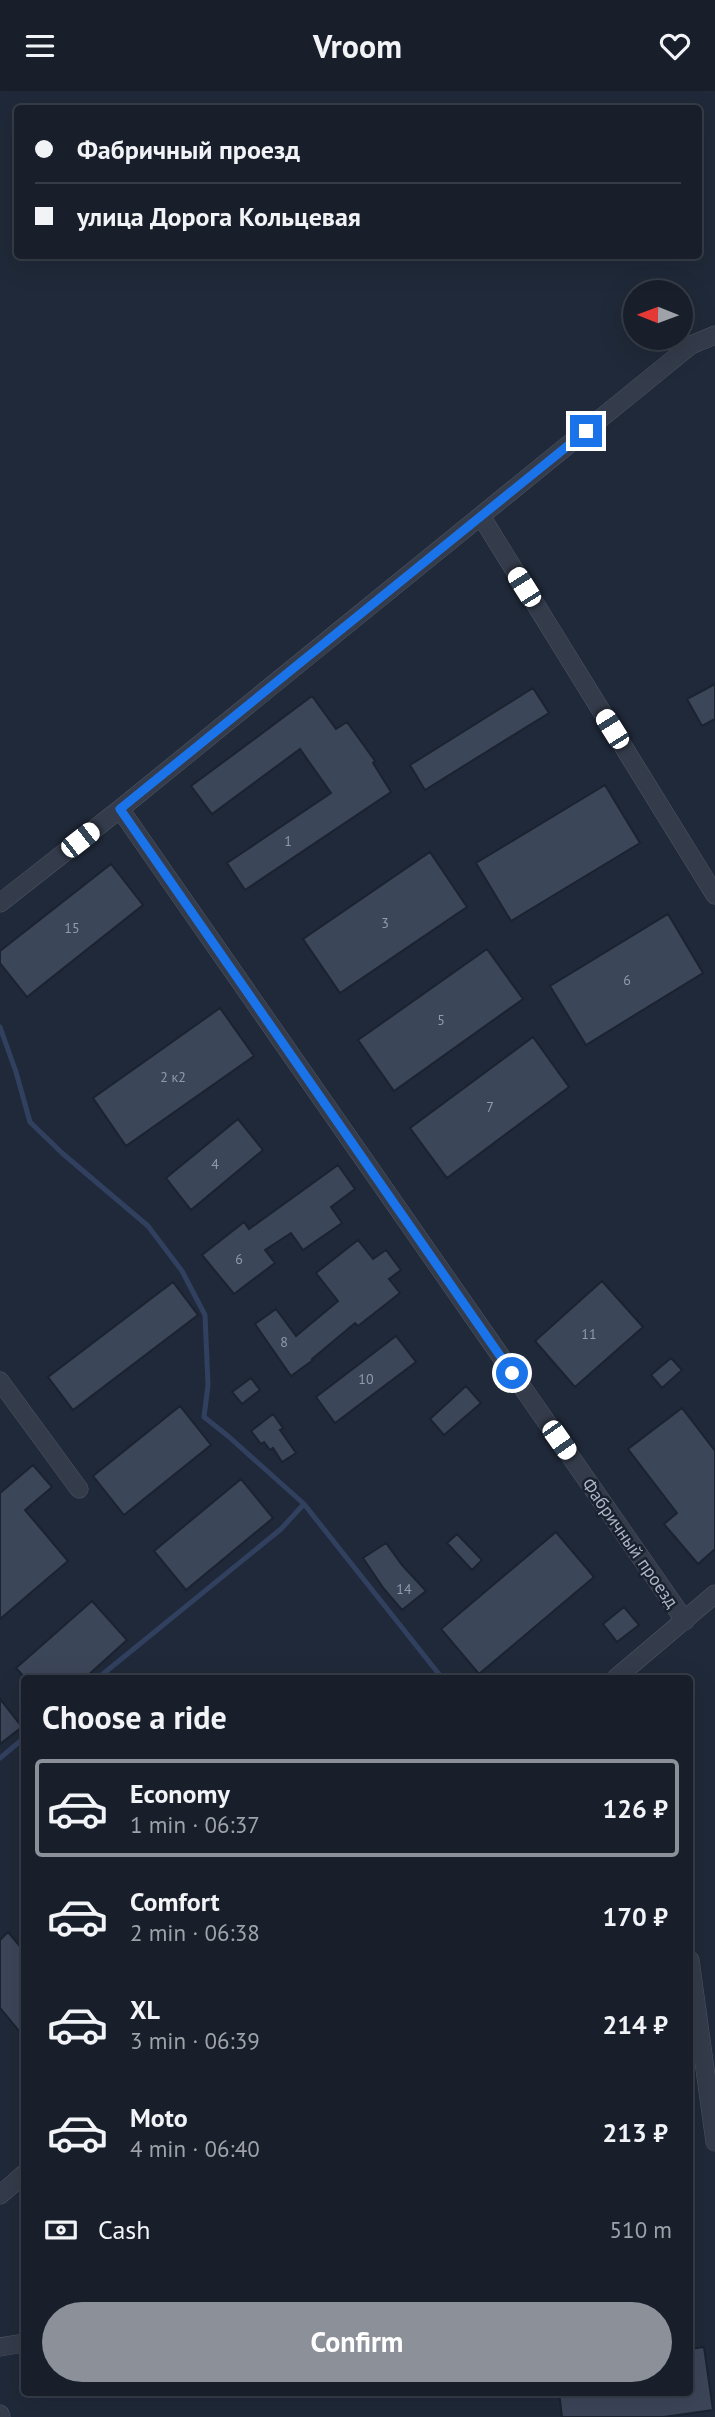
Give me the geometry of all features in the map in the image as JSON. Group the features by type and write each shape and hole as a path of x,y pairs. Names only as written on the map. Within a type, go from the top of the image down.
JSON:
{"street":[{"path":"0,903 120,809 691,345 715,335"},
{"path":"481,516 715,895"},
{"name":"Фабричный проезд","path":"120,809 685,1621"},
{"path":"0,1381 79,1489"},
{"path":"620,1675 715,1594"},
{"path":"693,1982 715,2142"},
{"path":"0,2195 21,2177"},
{"path":"0,2347 21,2344"}],"building":[{"path":"715,684 715,719 702,726 687,699"},
{"path":"533,688 549,713 425,790 410,765"},
{"path":"312,696 336,729 347,722 375,761 373,763 391,792 245,890 227,863 331,793 300,749 212,814 191,786"},
{"path":"605,785 640,843 511,921 476,863"},
{"path":"430,852 467,907 340,993 303,939"},
{"path":"111,864 143,905 27,997 0,963 0,951"},
{"path":"668,914 703,973 586,1045 550,986"},
{"path":"487,949 523,999 394,1091 358,1040"},
{"path":"220,1008 254,1056 126,1146 93,1098"},
{"path":"533,1037 569,1087 447,1178 410,1128"},
{"path":"238,1119 263,1150 191,1210 166,1178"},
{"path":"338,1165 355,1189 331,1207 342,1223 303,1250 291,1233 265,1250 275,1263 234,1294 202,1255 244,1222 249,1229"},
{"path":"358,1240 373,1259 386,1250 401,1270 389,1279 400,1293 358,1326 355,1323 291,1376 255,1324 276,1309 296,1336 338,1301 316,1273"},
{"path":"602,1281 643,1327 575,1387 535,1341"},
{"path":"173,1282 198,1315 73,1410 48,1377"},
{"path":"396,1336 416,1362 335,1423 316,1397"},
{"path":"671,1358 682,1370 662,1388 651,1375"},
{"path":"251,1378 260,1390 242,1404 232,1392"},
{"path":"466,1386 481,1403 444,1435 430,1419"},
{"path":"180,1406 211,1445 124,1515 93,1476"},
{"path":"682,1408 715,1451 715,1549 698,1564 664,1524 677,1513 628,1449"},
{"path":"273,1414 296,1453 282,1462 273,1448 270,1450 264,1442 261,1444 251,1431"},
{"path":"33,1465 52,1487 25,1510 68,1561 0,1619 0,1493"},
{"path":"241,1479 273,1518 186,1590 154,1551"},
{"path":"556,1532 594,1577 479,1674 441,1629"},
{"path":"457,1534 482,1560 472,1570 447,1543"},
{"path":"386,1543 426,1591 402,1610 363,1558"},
{"path":"92,1601 127,1640 88,1675 22,1675 16,1668"},
{"path":"624,1607 639,1625 617,1642 603,1624"},
{"path":"0,1699 21,1728 0,1744"},
{"path":"8,1932 21,1947 21,2033 0,2008 0,1940"},
{"path":"704,2347 713,2410 664,2417 562,2417 559,2396 693,2396 693,2349"}],"waterway":[{"path":"0,1027 30,1122 148,1226 182,1271 205,1315 208,1385 204,1417 304,1504"},
{"path":"102,1675 281,1529 304,1504 440,1675"},
{"path":"0,1758 21,1740"}],"route":[{"path":"512,1373 120,809 586,431"}]}
